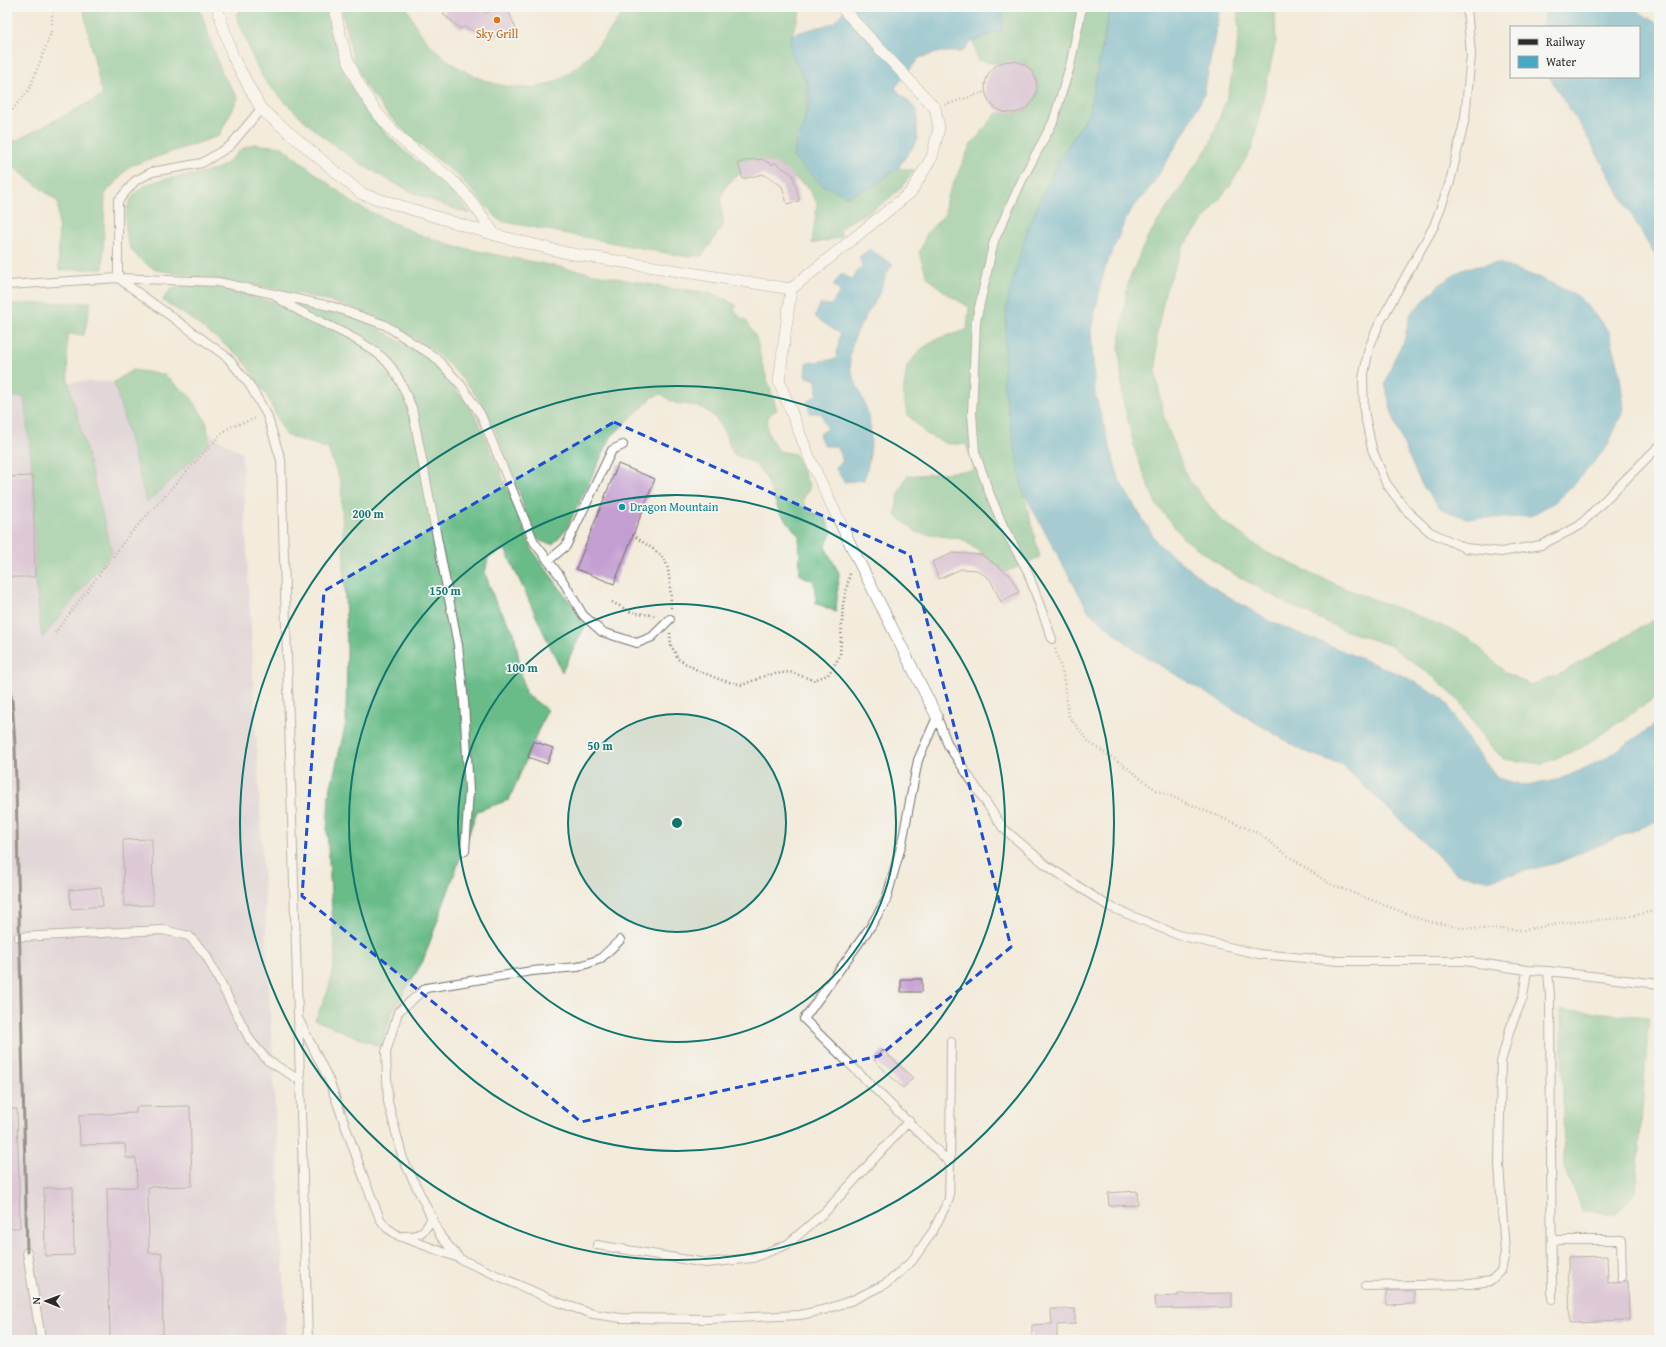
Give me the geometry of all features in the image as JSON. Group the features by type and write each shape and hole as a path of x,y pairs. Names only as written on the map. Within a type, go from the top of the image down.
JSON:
{"street":[{"path":"217,7 233,57 261,109 362,194 495,235 567,253 791,289"},
{"path":"335,7 345,53 355,78 364,94 387,125 409,146 457,184 478,209 495,235"},
{"path":"841,7 936,108 939,128 932,157 911,192 791,289 779,381 810,459 855,554 937,717"}],"lane":[{"path":"1052,639 1027,570 1004,528 975,452 972,414 976,321 994,241 1023,178 1053,122 1070,66 1082,7"},
{"path":"1467,7 1470,55 1465,118 1450,182 1434,226 1376,330 1368,348 1363,379 1364,411 1372,449 1386,483 1406,510 1430,532 1465,548 1501,552 1541,545 1579,526 1659,446"},
{"path":"118,278 118,201 135,181 152,172 202,163 230,146 261,109"},
{"path":"118,278 227,357 249,384 267,415 281,460 308,1340"},
{"path":"7,285 118,278 218,282 334,307 385,325 436,358 461,385 481,415 534,542 560,576 583,616 602,632 637,643 652,637 670,619"},
{"path":"273,294 293,308 341,330 384,359 399,380 412,408 458,645 464,702 469,791 465,851"},
{"path":"548,561 566,546 612,450 623,445"},
{"path":"937,717 948,745 1003,828 1046,865 1108,906 1178,934 1258,954 1339,961 1464,961 1527,970 1548,970 1659,984"},
{"path":"937,717 918,760 902,843 886,900 871,926 804,1019 950,1163"},
{"path":"19,937 163,930 189,936 206,955 250,1040 267,1060 301,1081"},
{"path":"460,1259 441,1237 403,1159 388,1102 386,1052 398,1012 426,988 532,971 578,967 600,959 620,940"},
{"path":"1366,1286 1469,1284 1491,1281 1501,1271 1505,1253 1499,1164 1501,1062 1510,1029 1523,997 1527,970"},
{"path":"1548,970 1550,996 1552,1299"},
{"path":"299,1020 329,1080 365,1181 380,1219 387,1228 399,1236 460,1259 557,1302 593,1314 621,1318 710,1319 800,1316 853,1300 886,1283 912,1261 933,1230 949,1199 951,1042"},
{"path":"597,1245 706,1263 753,1258 788,1244 821,1214 909,1122"},
{"path":"399,1236 413,1237 427,1229 432,1217"},
{"path":"1552,1240 1621,1240 1622,1277"},
{"path":"27,1252 41,1340"}],"path":[{"path":"7,116 30,90 51,33 53,7"},
{"path":"936,108 985,92"},
{"path":"54,633 129,535 221,434 230,427 267,415"},
{"path":"633,536 658,554 666,563 671,597 671,645 678,659 697,670 721,680 742,684 767,676 790,672 813,680 828,675 840,656 842,604 855,554"},
{"path":"612,602 631,612 670,619"},
{"path":"1052,639 1063,674 1069,717 1090,743 1156,790 1258,833 1284,853 1330,884 1423,920 1461,928 1524,930 1564,923 1621,918 1659,910"}],"highlighted area":[{"path":"614,422 910,555 1011,947 879,1056 581,1122 302,896 324,591"}],"shaded area":[{"path":"7,381 125,382 242,453 287,1340 7,1340"}],"green space":[{"path":"7,7 12,7 7,44"},
{"path":"83,7 199,7 222,73 238,98 219,136 130,166 105,194 103,269 59,270 58,202 12,166 13,142 102,96"},
{"path":"245,7 328,7 336,49 343,68 360,102 386,133 456,196 471,214 420,196 396,184 350,157 308,124 270,87 260,73 252,57 236,14"},
{"path":"341,7 407,7 423,37 443,56 458,67 474,76 492,82 509,87 527,88 545,85 561,78 571,71 597,46 627,7 802,7 792,34 796,63 808,86 807,104 802,132 797,138 793,157 821,183 874,185 898,168 915,170 890,198 840,229 842,237 812,244 817,203 807,187 783,170 783,167 761,159 739,164 741,173 728,184 722,195 721,208 724,224 702,256 682,256 500,221 457,175 412,139 389,116 366,87 353,58"},
{"path":"1003,7 1110,7 1089,113 1058,161 1027,230 1023,492 1040,557 1006,572 962,539 918,533 895,515 899,492 907,476 975,470 966,444 947,444 926,434 907,414 903,394 907,366 921,349 939,338 967,330 969,307 947,294 927,277 919,253 927,233 945,214 946,200 970,146 997,113 1022,112 1030,106 1036,94 1037,88 1034,75 1025,65 1017,62 988,63 977,60 973,41 1002,30"},
{"path":"1237,7 1275,7 1276,41 1252,148 1231,184 1183,247 1165,293 1157,334 1156,375 1164,418 1187,477 1221,520 1266,552 1344,588 1429,620 1469,638 1505,672 1530,685 1558,675 1659,617 1659,695 1581,748 1542,764 1503,759 1485,740 1462,704 1435,678 1389,645 1343,630 1284,602 1230,572 1183,538 1156,504 1136,454 1123,401 1119,346 1128,282 1147,238 1210,144 1229,91 1239,34"},
{"path":"253,144 282,147 356,205 418,234 457,247 673,289 706,293 722,298 737,306 734,309 742,320 745,319 756,337 762,363 777,410 768,418 767,424 769,435 779,451 795,454 810,487 803,500 809,512 824,515 832,532 825,547 839,573 836,612 816,603 814,581 800,575 799,536 780,513 765,476 754,463 733,454 723,430 713,416 707,411 699,407 675,403 662,394 653,397 611,437 567,528 553,544 545,543 540,541 532,531 503,448 481,404 461,377 429,349 395,327 358,311 319,299 279,290 157,270 136,255 127,239 127,211 132,197 142,187 171,178 203,173 218,168 228,162 242,149"},
{"path":"181,286 208,286 236,291 260,299 295,304 351,316 374,326 430,360 467,402 483,430 533,551 586,624 562,672 505,549 488,558 485,573 495,601 514,632 525,693 547,710 509,800 477,811 423,961 393,1011 380,1047 315,1020 329,988 335,957 327,829 329,795 346,723 347,649 341,483 328,449 285,435 267,396 241,357 187,316 163,301 170,290"},
{"path":"91,302 84,335 67,334 68,380 112,552 42,638 35,577 33,476 24,397 7,397 7,304"},
{"path":"132,370 163,374 191,397 207,423 209,443 147,503 114,382"},
{"path":"1561,1009 1649,1017 1636,1191 1616,1214 1582,1211 1564,1168"}],"water":[{"path":"847,7 1003,7 1002,30 973,41 961,52 941,52 919,58 895,88 917,110 917,141 898,168 875,185 847,196 822,185 793,157 807,112 809,94 808,85 792,55 791,40 792,34 834,23"},
{"path":"1110,7 1220,7 1204,95 1184,133 1153,184 1128,214 1104,271 1091,330 1095,394 1120,482 1158,544 1210,585 1267,620 1406,677 1444,699 1469,741 1497,778 1526,786 1561,779 1604,759 1659,722 1659,820 1557,863 1488,880 1456,873 1342,765 1303,751 1136,651 1089,612 1023,492 1003,383 1007,302 1027,230 1058,161 1089,113"},
{"path":"1547,7 1632,7 1659,25 1659,263 1585,133 1550,78 1640,78 1640,26 1542,26"},
{"path":"870,249 893,265 890,268 879,294 857,333 851,348 851,369 868,414 871,442 869,462 864,480 844,482 835,467 843,461 836,446 824,446 819,435 827,428 821,413 810,413 807,401 817,395 816,380 805,376 806,363 836,359 840,334 815,317 820,304 831,305 840,292 833,285 841,274 852,279 862,266 859,257"},
{"path":"1498,263 1540,278 1578,296 1609,331 1619,368 1624,409 1607,447 1581,477 1555,502 1530,516 1506,518 1466,518 1441,509 1422,485 1407,453 1392,414 1385,384 1394,359 1404,341 1410,314 1440,284 1465,268"}],"building":[{"path":"448,7 474,7 485,13 501,7 507,7 516,29 491,38 464,27 461,29 443,14"},
{"path":"1006,61 1016,61 1025,65 1033,73 1037,82 1037,92 1033,101 1025,109 1016,113 1006,113 997,109 989,101 985,92 985,82 989,73 997,65"},
{"path":"754,159 762,159 773,165 774,162 793,175 799,201 787,204 782,186 763,174 743,179 738,163"},
{"name":"Dragon Mountain","path":"618,464 655,479 614,584 576,569"},
{"path":"33,476 35,577 7,577 7,477"},
{"path":"953,553 982,555 1010,575 1019,592 1001,602 990,579 977,570 961,569 939,579 932,562"},
{"path":"533,741 553,748 547,764 528,757"},
{"path":"152,839 153,905 124,906 123,840"},
{"path":"101,887 103,906 71,909 69,890"},
{"path":"901,979 922,979 922,992 901,992"},
{"path":"883,1050 913,1078 903,1088 874,1060"},
{"path":"190,1106 192,1186 148,1187 149,1253 162,1253 163,1338 110,1339 107,1188 137,1187 136,1158 126,1158 125,1144 80,1145 79,1115 136,1113 136,1107"},
{"path":"7,1109 17,1109 20,1228 7,1228"},
{"path":"44,1188 73,1188 74,1255 45,1256"},
{"path":"1137,1191 1138,1205 1109,1206 1108,1193"},
{"path":"1607,1256 1608,1282 1628,1281 1629,1320 1570,1322 1568,1257"},
{"path":"1386,1291 1414,1291 1414,1304 1386,1305"},
{"path":"1232,1293 1232,1307 1156,1309 1155,1297 1178,1296 1178,1294"},
{"path":"1051,1309 1075,1309 1075,1324 1057,1325 1057,1340 1032,1340 1032,1325 1052,1324"}],"railway":[{"path":"7,681 12,700 15,745 27,1252"}],"place":[{"name":"Sky Grill","path":"497,20"},
{"name":"Dragon Mountain","path":"622,507"}]}
